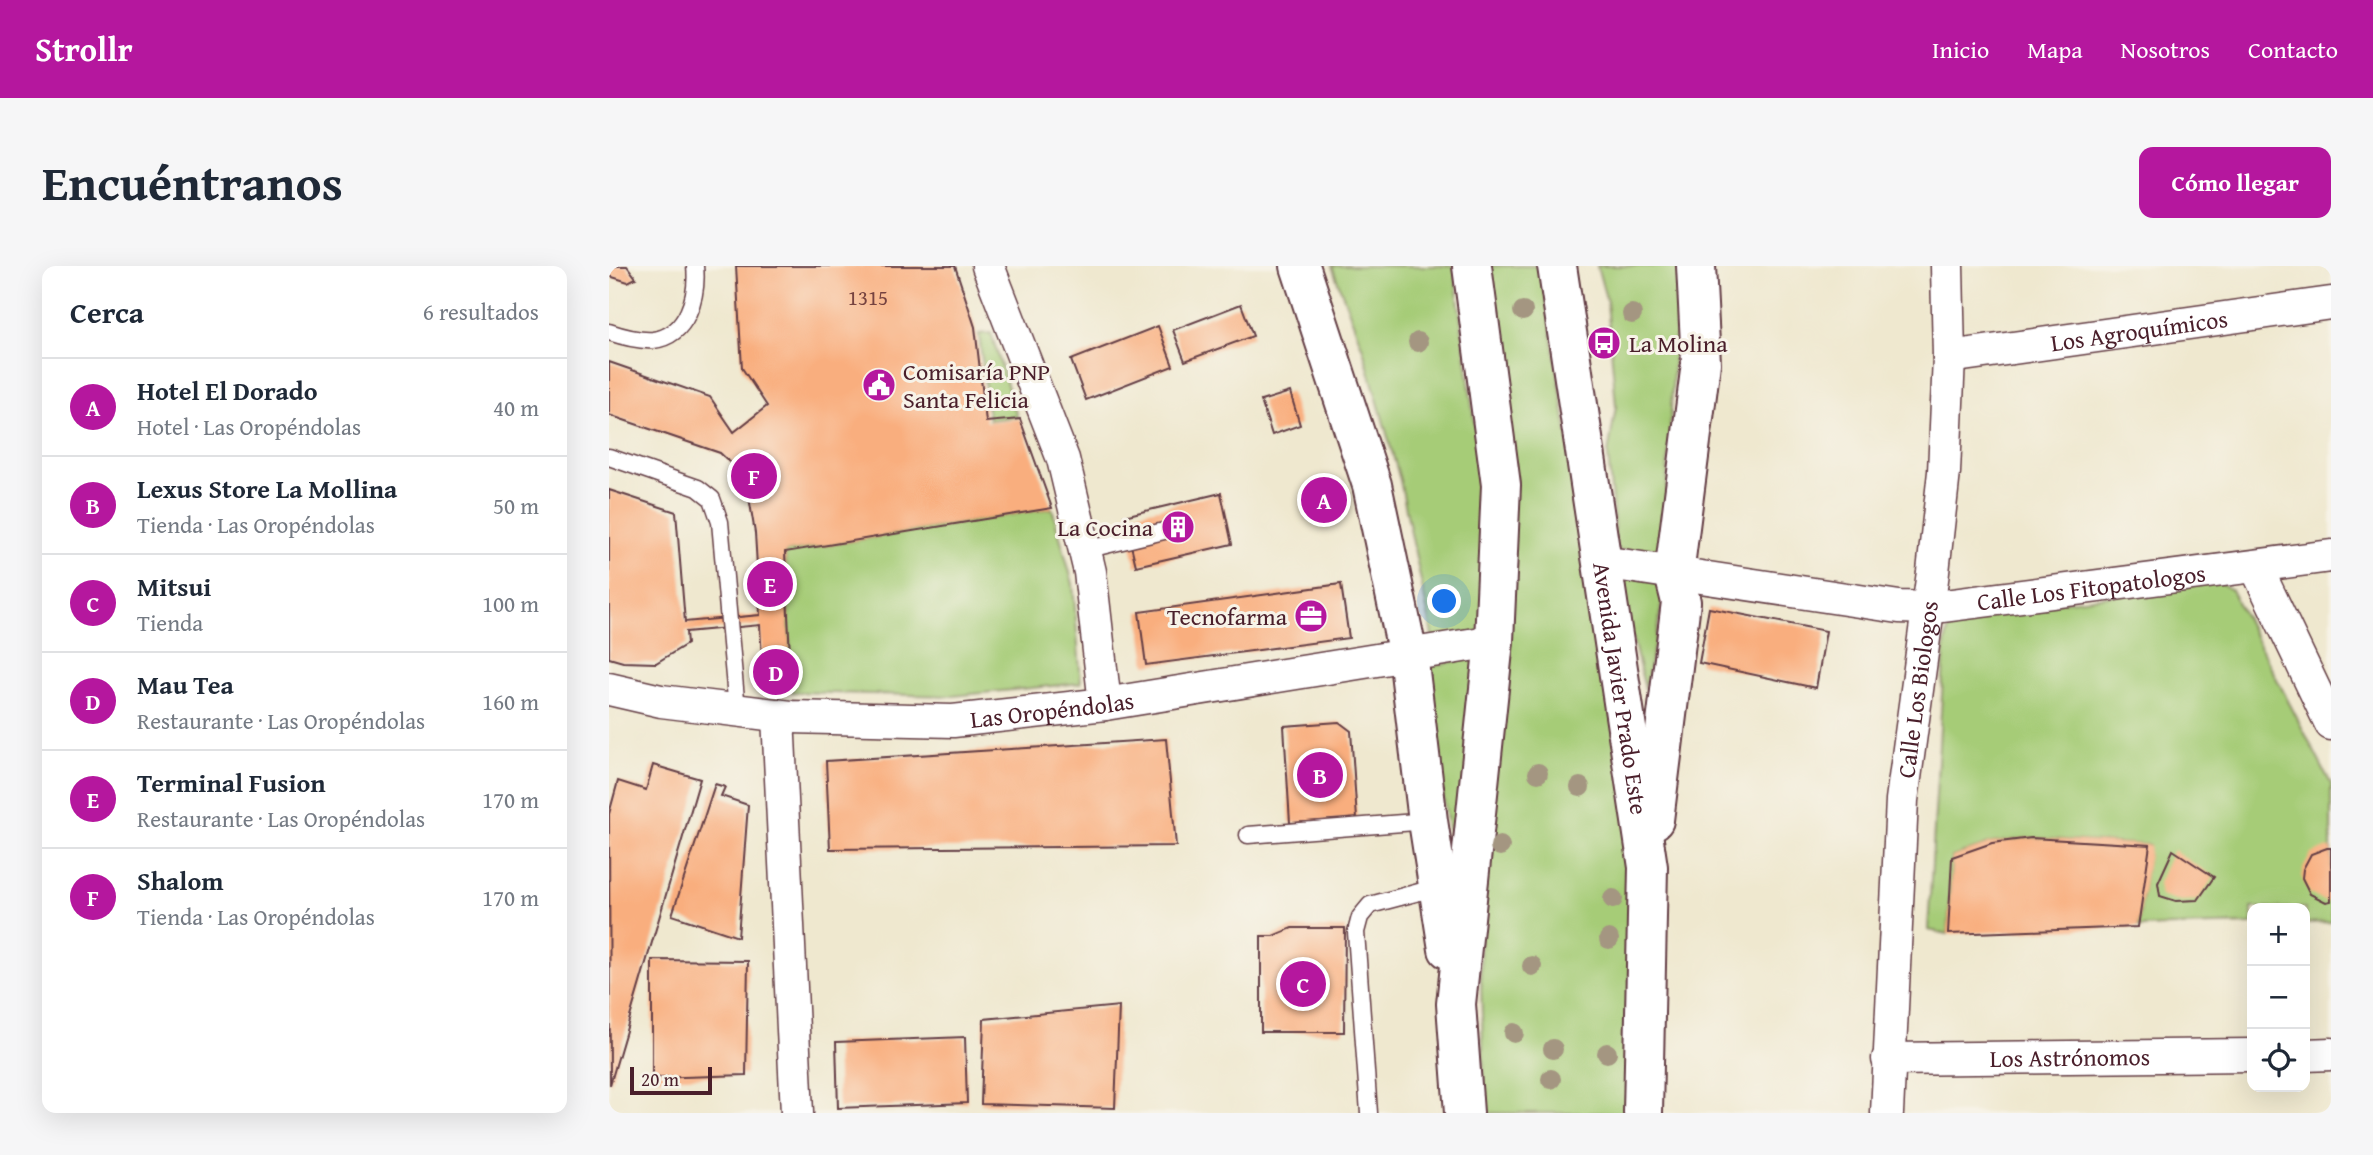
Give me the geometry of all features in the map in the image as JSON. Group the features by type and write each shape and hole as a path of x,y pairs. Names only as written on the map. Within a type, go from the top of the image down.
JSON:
{"main road":[{"path":"1300,266 1372,485 1408,655 1428,821 1456,1004 1464,1113"},
{"path":"1456,1004 1494,641 1501,485 1472,266"},
{"name":"Avenida Javier Prado Este","path":"1557,266 1648,867 1643,1113"},
{"path":"1648,867 1681,602 1674,574 1701,363 1696,266"}],"street":[{"path":"988,266 1063,458 1090,572 1105,704"},
{"name":"Calle Los Biologos","path":"1887,1113 1902,800 1944,472 1949,357 1947,266"},
{"name":"Los Agroquímicos","path":"1949,357 2331,303"},
{"name":"Calle Los Fitopatologos","path":"1602,562 1899,607 1928,608 2331,556"},
{"path":"2256,567 2331,724"},
{"name":"Las Oropéndolas","path":"609,689 661,701 778,716 953,721 1105,704 1494,641"},
{"path":"778,716 797,1113"},
{"path":"2310,1055 2331,1054"},
{"name":"Los Astrónomos","path":"1888,1059 2247,1055"}],"lane":[{"path":"609,332 652,340 668,334 681,324 692,308 697,282 695,266"},
{"path":"609,457 698,488 712,499 720,522 737,710"},
{"path":"1085,550 1164,531"},
{"path":"1248,835 1370,828 1428,821"},
{"path":"1369,1113 1356,932 1360,918 1370,905 1438,887"}],"green space":[{"path":"1332,266 1454,266 1486,514 1485,631 1433,640 1400,480 1363,349"},
{"path":"1487,266 1541,266 1630,832 1631,1113 1485,1113 1480,951"},
{"path":"1597,266 1679,266 1663,552 1616,550 1608,454 1616,406 1607,302"},
{"path":"991,333 1017,417 989,420 979,334"},
{"path":"1052,508 1073,584 1081,683 953,696 792,692 785,552"},
{"path":"1668,576 1645,689 1618,579"},
{"path":"2220,582 2231,590 2331,784 2331,922 2310,923 2310,903 2247,903 2247,924 2138,927 2149,845 2031,838 1992,843 1952,857 1948,934 1928,930 1945,644 1949,626 1963,614"},
{"path":"1483,655 1455,874 1424,668"}],"building":[{"path":"609,266 627,266 636,278 628,282 609,276"},
{"path":"736,266 955,266 975,327 986,422 1020,419 1052,508 785,552 791,677 763,676 760,625 686,632 687,644 656,663 623,662 609,658 609,490 676,512 685,622 760,615 755,533 747,485 734,466 720,453 609,415 609,362 710,397 734,432 767,406 742,368"},
{"path":"1241,304 1253,336 1185,361 1173,330"},
{"path":"1158,326 1173,366 1086,400 1071,360"},
{"path":"1290,392 1300,425 1272,435 1261,401"},
{"name":"La Cocina","path":"1221,493 1232,544 1136,566 1124,516"},
{"path":"1341,584 1349,638 1146,665 1139,612"},
{"path":"1709,608 1826,631 1816,688 1699,663"},
{"path":"1339,722 1351,731 1357,819 1290,823 1284,726"},
{"path":"1166,739 1176,846 830,849 826,761"},
{"path":"653,765 700,779 610,1085 609,814 618,781 646,790"},
{"path":"715,784 725,787 721,796 748,805 738,937 672,915"},
{"path":"2031,838 2150,845 2138,927 1948,934 1952,857 1992,843"},
{"path":"2331,848 2331,901 2326,902 2310,894 2302,878 2303,869 2311,854"},
{"path":"2173,850 2214,877 2198,900 2176,901 2160,896 2158,883"},
{"path":"1292,928 1345,928 1344,1032 1261,1032 1261,936 1273,936"},
{"path":"652,960 748,961 746,1075 652,1078"},
{"path":"1119,1006 1115,1108 981,1104 984,1019"},
{"path":"965,1037 967,1103 838,1108 836,1042"}],"place":[{"name":"La Molina","path":"1604,343"},
{"name":"Comisaría PNP Santa Felicia","path":"879,385"},
{"name":"Shalom","path":"754,476"},
{"name":"Hotel El Dorado","path":"1324,500"},
{"name":"La Cocina","path":"1178,527"},
{"name":"Terminal Fusion","path":"770,584"},
{"name":"Tecnofarma","path":"1311,616"},
{"name":"Mau Tea","path":"776,672"},
{"name":"Lexus Store La Mollina","path":"1320,775"},
{"name":"Mitsui","path":"1303,984"}]}
